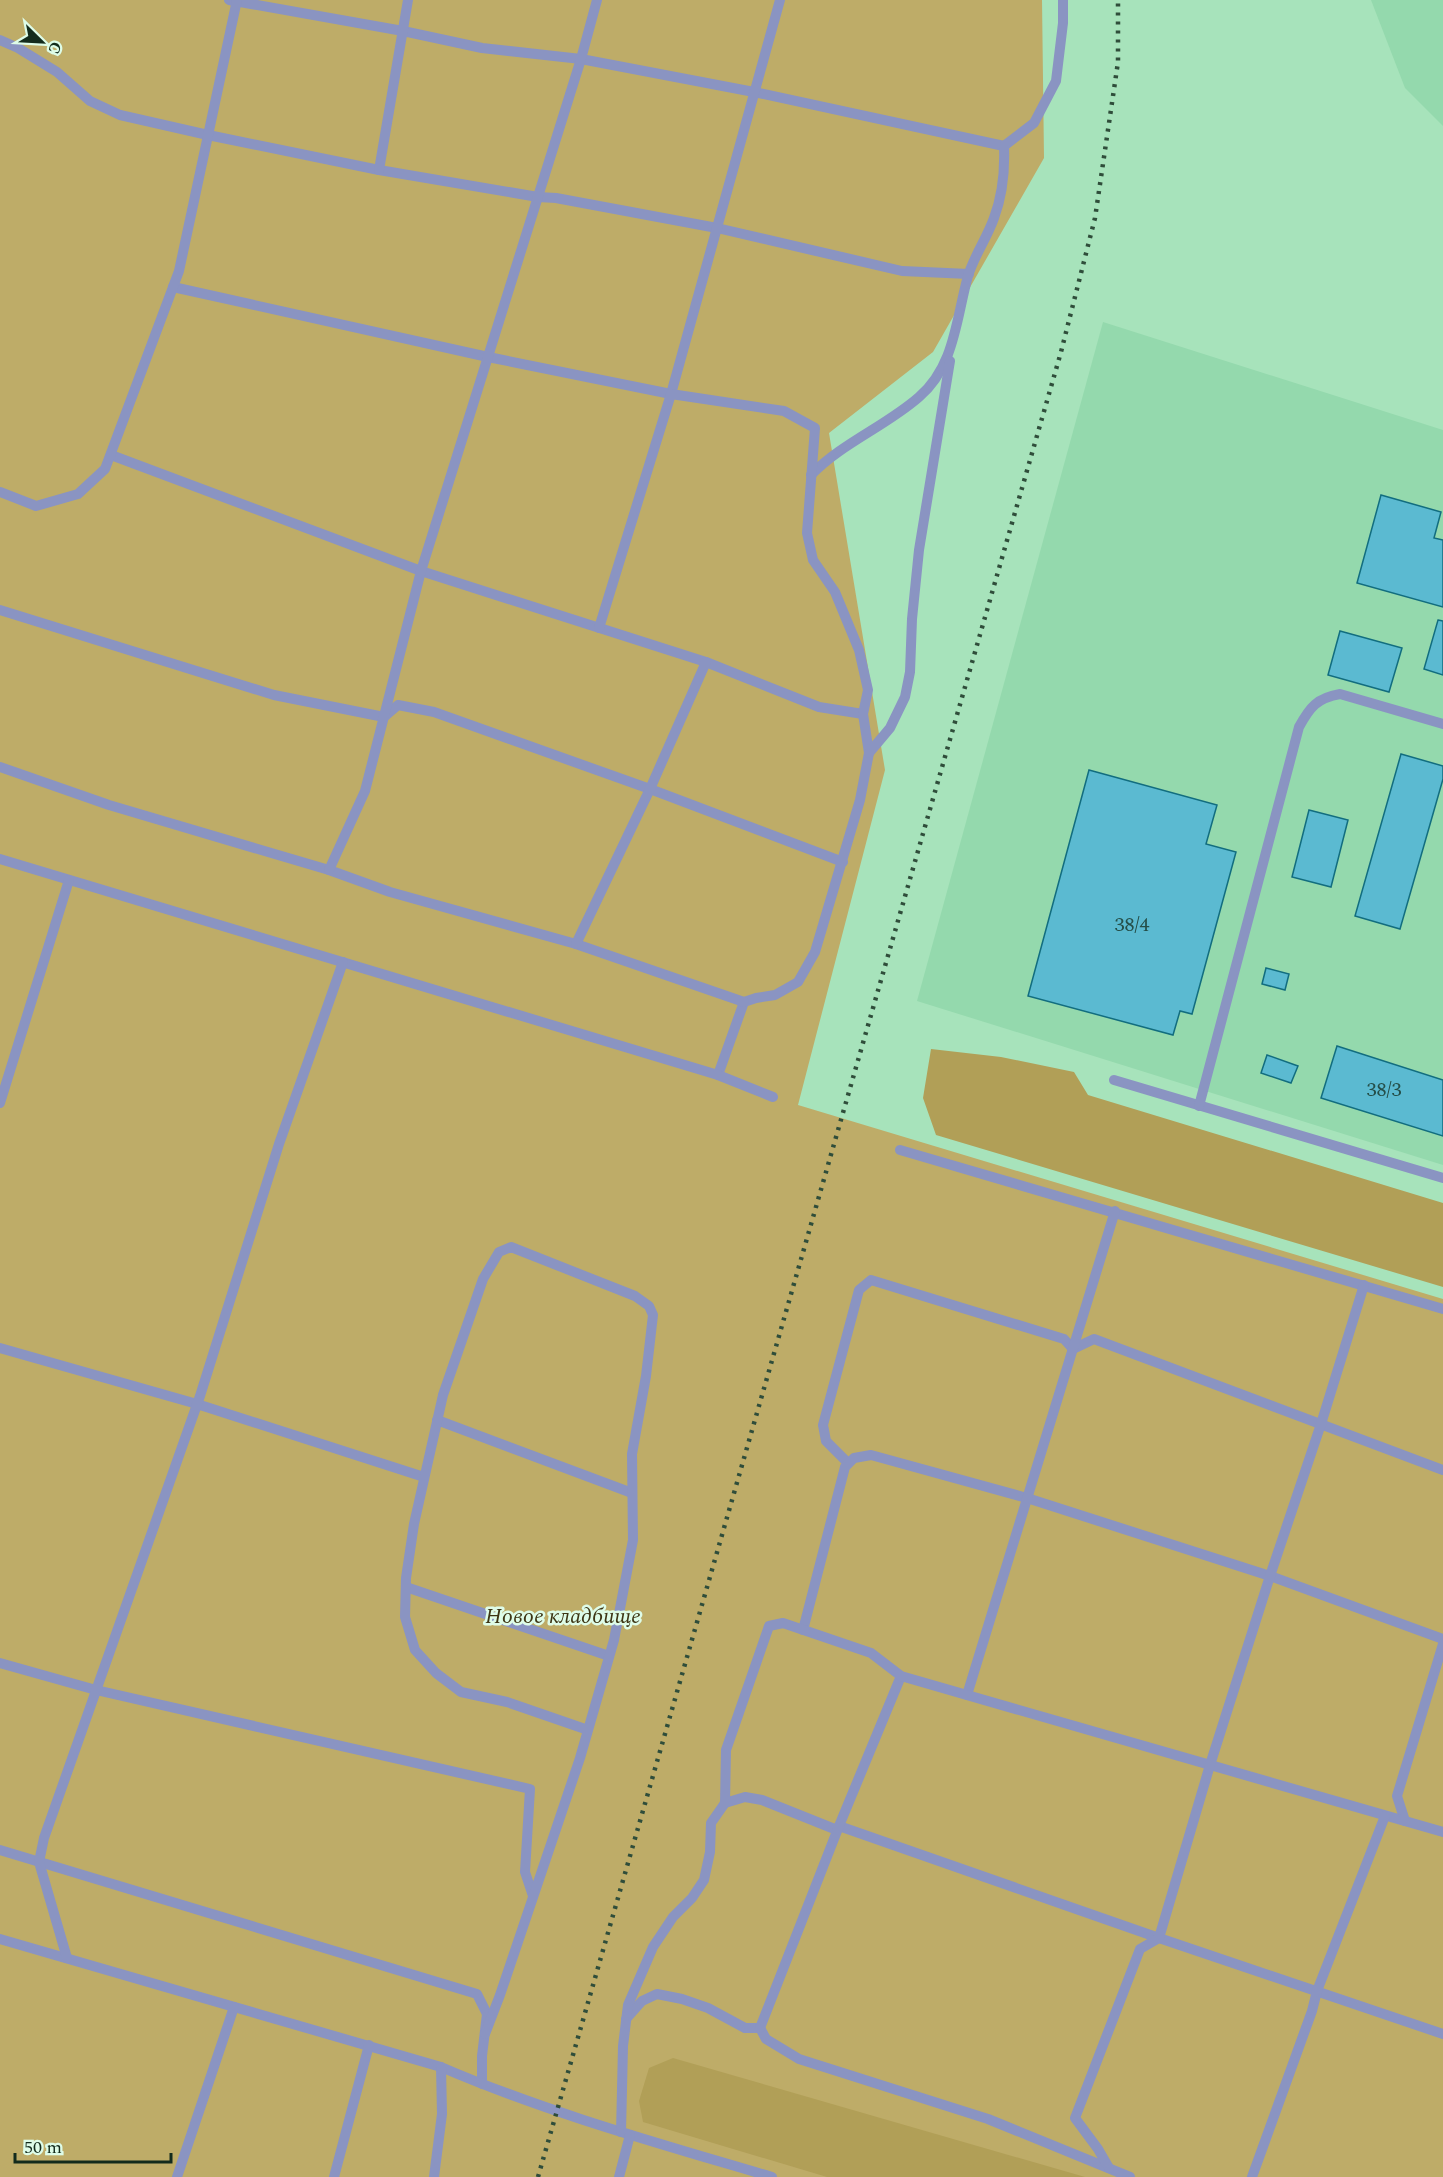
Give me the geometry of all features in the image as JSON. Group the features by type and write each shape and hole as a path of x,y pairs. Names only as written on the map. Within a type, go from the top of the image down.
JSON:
{"lane":[{"path":"0,492 36,506 78,494 105,469 179,271 234,0 482,48 581,59 754,92 1004,146 1034,123 1056,81 1063,23 1063,0"},
{"path":"380,170 408,0"},
{"path":"329,870 365,791 421,572 581,59 597,0"},
{"path":"599,628 671,394 780,0"},
{"path":"0,40 18,48 57,72 90,101 120,115 380,170 538,197 556,198 717,228 902,271 969,274"},
{"path":"869,753 890,728 905,697 910,672 912,619 919,550 953,343 969,274 995,217 1005,179 1004,146"},
{"path":"0,766 109,805 329,870 390,892 576,944 744,1002 775,995 798,982 815,952 860,800 869,753 863,714 868,690 860,650 835,592 813,560 807,533 815,428 784,411 671,394 488,357 174,287"},
{"path":"811,475 824,462 873,431 920,397 939,375 953,343"},
{"path":"111,455 421,572 706,662 819,707 863,714"},
{"path":"0,610 274,695 384,717"},
{"path":"576,944 650,789 706,662"},
{"path":"1199,1106 1296,739 1307,712 1323,697 1340,694 1443,724"},
{"path":"384,717 398,705 434,712 650,789 843,862"},
{"path":"0,859 718,1075 773,1096"},
{"path":"0,1103 69,880"},
{"path":"67,1958 39,1863 44,1838 197,1404 279,1144 343,962"},
{"path":"718,1075 744,1002"},
{"path":"1114,1080 1443,1178"},
{"path":"900,1150 1443,1309"},
{"path":"967,1695 1115,1212"},
{"path":"485,2034 534,1896 588,1730 614,1640 633,1540 632,1454 653,1315 649,1306 635,1296 511,1247 499,1252 483,1279 443,1395 414,1524 406,1587 405,1617 415,1650 436,1673 461,1692 507,1702 588,1730"},
{"path":"848,1463 826,1441 823,1425 859,1290 871,1280 1064,1339 1073,1348"},
{"path":"1109,2168 1075,2118 1140,1949 1159,1938 1210,1766 1364,1285"},
{"path":"1073,1348 1094,1339 1443,1470"},
{"path":"0,1348 197,1404 424,1477"},
{"path":"437,1420 632,1493"},
{"path":"803,1630 833,1506 845,1467 854,1458 871,1455 1027,1498 1270,1576 1443,1639"},
{"path":"406,1587 609,1656"},
{"path":"620,2177 625,2133 622,2046 628,2005 653,1947 673,1917 692,1898 705,1880 710,1852 711,1824 725,1803 726,1750 769,1626 783,1623 870,1653 901,1676 1443,1832"},
{"path":"1405,1821 1397,1796 1443,1644"},
{"path":"0,1663 96,1690 530,1789 525,1872 534,1896"},
{"path":"901,1676 838,1828 760,2028 766,2039 799,2059 988,2119 1130,2177"},
{"path":"725,1803 745,1797 762,1800 1443,2034"},
{"path":"1252,2177 1312,2011 1317,1991 1385,1816"},
{"path":"0,1850 477,1994 487,2014 482,2056 482,2084"},
{"path":"0,1939 441,2067 482,2084 625,2133 772,2177"},
{"path":"626,2020 642,2001 657,1994 708,2008 745,2028 760,2028"},
{"path":"177,2177 234,2007"},
{"path":"334,2177 369,2045"},
{"path":"434,2177 442,2114 441,2067"}],"shaded area":[{"path":"1371,0 1443,0 1443,126 1405,88"},
{"path":"1103,322 1443,430 1443,1165 917,1001"},
{"path":"931,1049 1001,1057 1074,1072 1088,1095 1443,1203 1443,1287 936,1135 923,1098"},
{"path":"673,2058 1085,2177 827,2177 643,2122 639,2101 649,2068"}],"green space":[{"name":"Новое кладбище","path":"0,0 1042,0 1044,158 933,352 829,433 885,770 798,1105 1443,1299 1443,2177 0,2177"}],"building":[{"path":"1381,495 1441,512 1434,538 1443,540 1443,607 1357,583"},
{"path":"1438,620 1443,621 1443,675 1424,669"},
{"path":"1340,631 1402,648 1389,692 1328,675"},
{"path":"1401,754 1443,766 1443,779 1400,929 1355,916"},
{"path":"1089,770 1217,805 1206,844 1236,852 1192,1014 1180,1011 1173,1035 1028,996"},
{"path":"1309,810 1348,820 1331,887 1292,877"},
{"path":"1266,968 1289,974 1285,990 1262,984"},
{"path":"1337,1046 1443,1080 1443,1136 1321,1098"},
{"path":"1267,1055 1298,1066 1291,1083 1261,1073"}],"railway":[{"path":"538,2177 1061,352 1095,218 1118,62 1118,0"}]}
